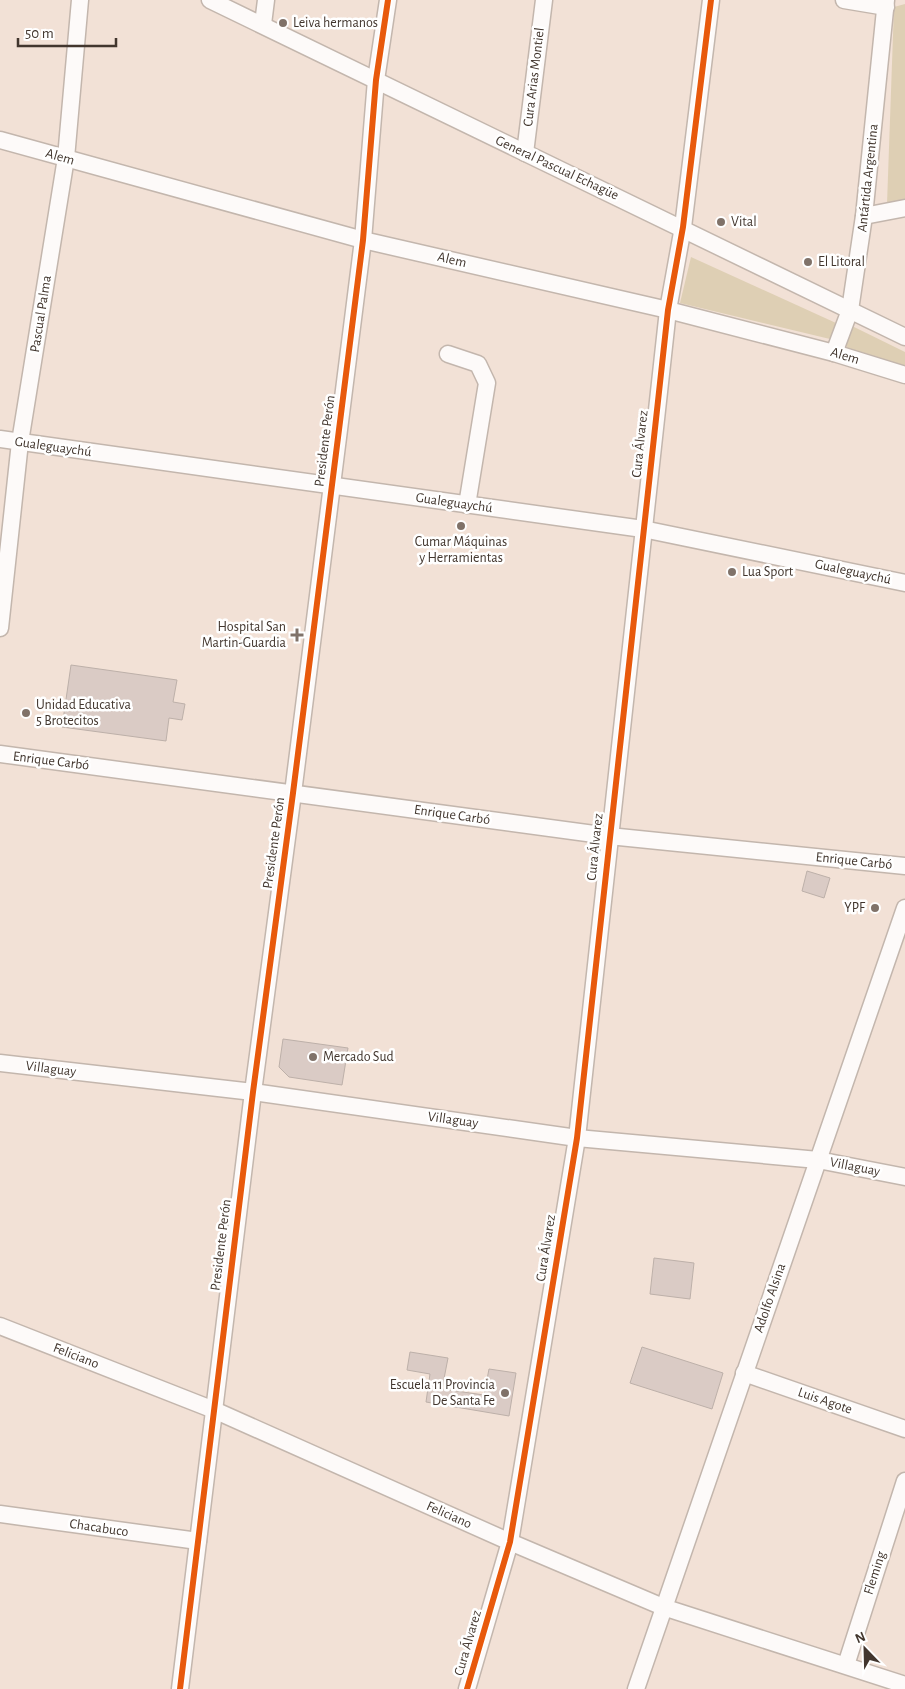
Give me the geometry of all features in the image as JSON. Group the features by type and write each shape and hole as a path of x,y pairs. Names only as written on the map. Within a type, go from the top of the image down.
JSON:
{"street":[{"name":"Pascual Palma","path":"0,628 20,442 66,158 80,0"},
{"name":"General Pascual Echagüe","path":"210,0 682,227 905,337"},
{"path":"263,24 266,0"},
{"name":"Presidente Perón","path":"180,1689 253,1092 294,793 363,240 376,80 388,0"},
{"name":"Cura Arias Montiel","path":"525,153 544,0"},
{"name":"Cura Álvarez","path":"467,1689 510,1542 577,1138 668,310 682,227 711,0"},
{"path":"844,0 886,4"},
{"name":"Antártida Argentina","path":"834,353 850,310 864,216 886,4"},
{"name":"Alem","path":"0,140 363,240 668,310 834,353 905,375"},
{"path":"864,216 905,208"},
{"path":"448,354 478,364 487,383 467,505"},
{"name":"Gualeguaychú","path":"0,439 332,487 644,528 905,583"},
{"name":"Enrique Carbó","path":"0,754 609,836 905,866"},
{"name":"Adolfo Alsina","path":"636,1689 905,908"},
{"name":"Villaguay","path":"0,1063 253,1092 577,1138 818,1160 905,1177"},
{"name":"Feliciano","path":"0,1326 214,1410 510,1542 664,1606 905,1684"},
{"name":"Luis Agote","path":"744,1373 905,1429"},
{"name":"Fleming","path":"846,1665 905,1482"},
{"name":"Chacabuco","path":"0,1514 198,1541"}],"shaded area":[{"path":"905,4 905,200 887,204 894,7"},
{"path":"691,257 836,323 830,339 680,303"},
{"path":"850,325 905,352 905,372 845,356"}],"building":[{"path":"71,665 177,680 173,702 185,704 182,720 169,718 166,741 62,727"},
{"path":"807,871 830,878 824,898 802,891"},
{"name":"Mercado Sud","path":"283,1039 348,1048 342,1085 289,1077 279,1067"},
{"path":"654,1258 694,1263 690,1299 650,1294"},
{"path":"642,1347 723,1373 712,1409 630,1383"},
{"path":"410,1352 448,1358 442,1389 484,1395 489,1369 516,1373 509,1416 426,1402 430,1374 407,1370"}],"cycle path":[{"path":"180,1689 253,1092 363,240 376,80 388,0"},
{"path":"467,1689 510,1542 577,1138 668,310 683,227 711,0"}],"place":[{"name":"Leiva hermanos","path":"283,23"},
{"name":"Vital","path":"721,222"},
{"name":"El Litoral","path":"808,262"},
{"name":"Cumar Máquinas y Herramientas","path":"461,526"},
{"name":"Lua Sport","path":"732,572"},
{"name":"Hospital San Martin-Guardia","path":"297,635"},
{"name":"Unidad Educativa 5 Brotecitos","path":"26,713"},
{"name":"YPF","path":"875,908"},
{"name":"Mercado Sud","path":"313,1057"},
{"name":"Escuela 11 Provincia De Santa Fe","path":"505,1393"}]}
